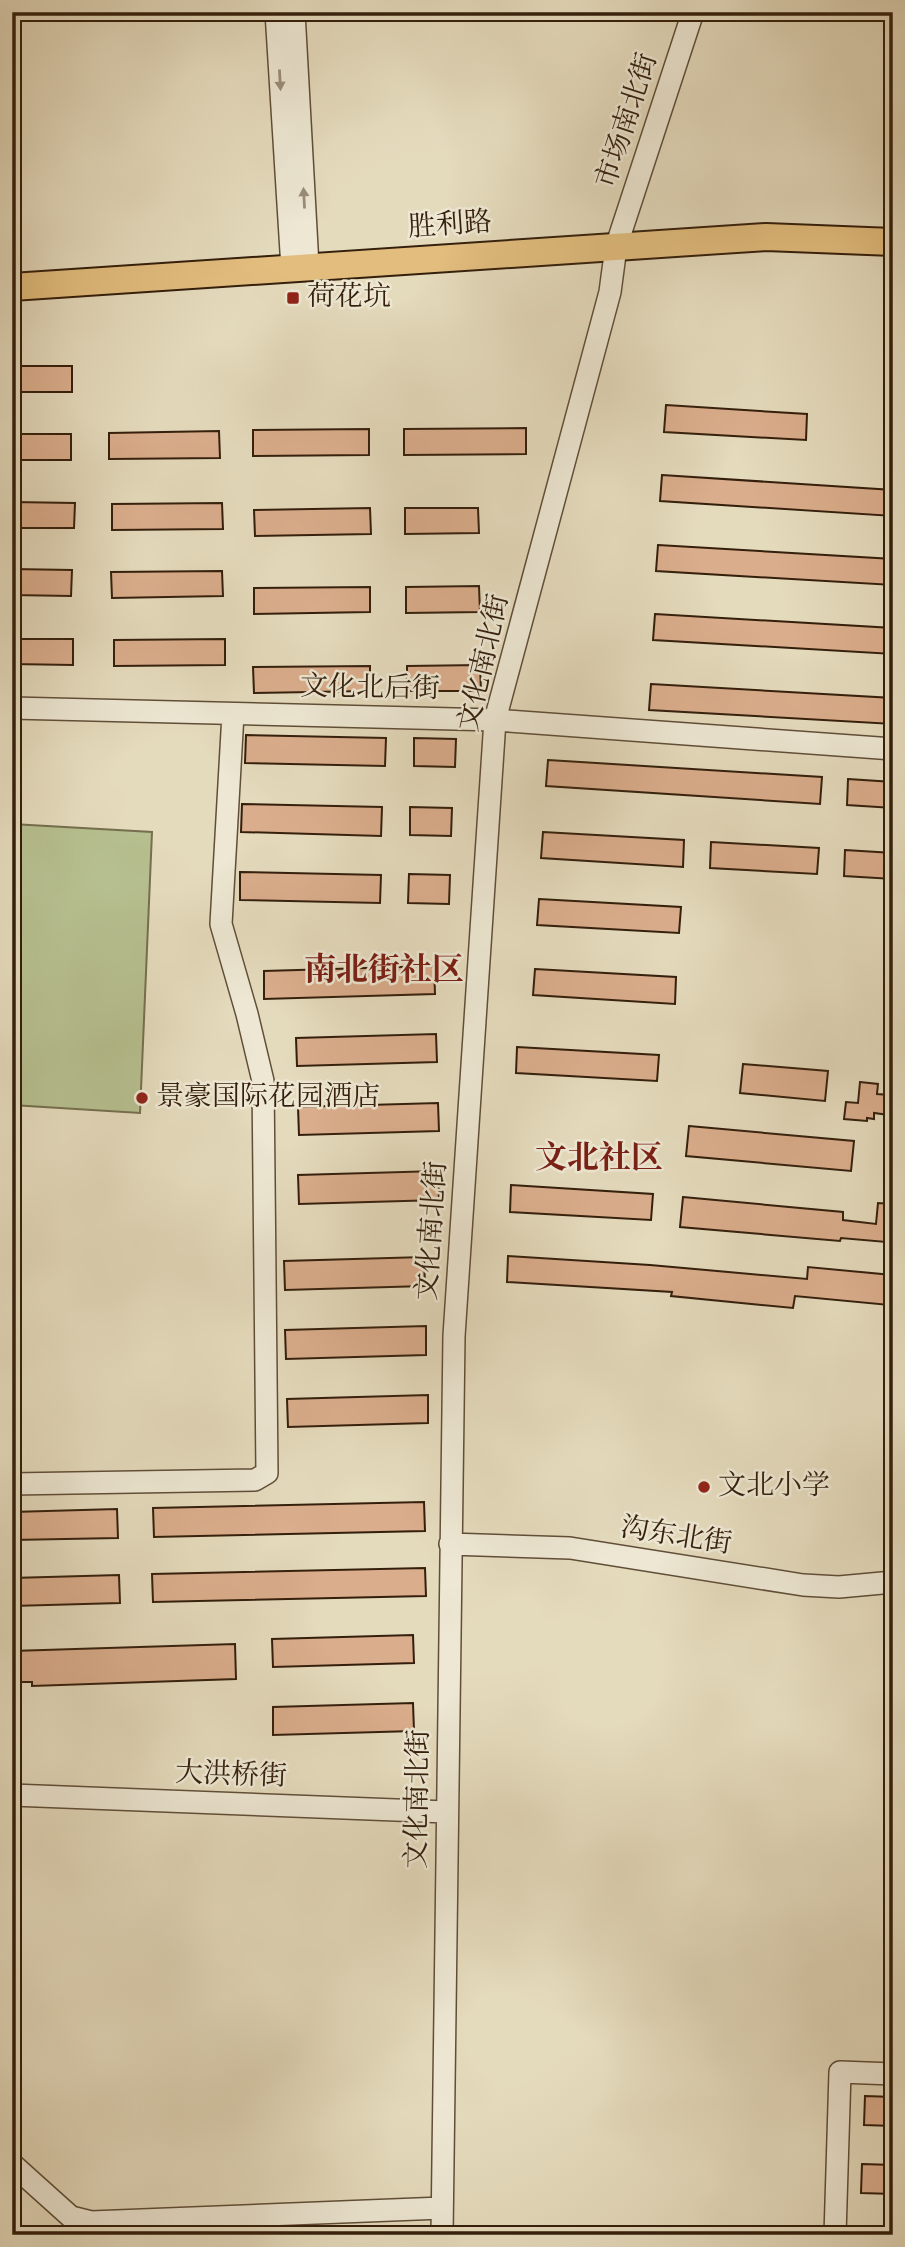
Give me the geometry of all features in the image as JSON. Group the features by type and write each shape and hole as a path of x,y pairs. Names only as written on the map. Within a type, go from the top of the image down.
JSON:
{"main road":[{"name":"胜利路","path":"12,287 766,237 893,242"}],"street":[{"path":"276,12 300,267"},
{"path":"294,12 300,267"},
{"name":"市场南北街","path":"616,247 693,12"},
{"name":"文化南北街","path":"442,2235 454,1336 495,720 610,292 616,247"},
{"name":"文化北后街","path":"12,708 495,720 893,749"},
{"path":"12,1484 256,1480 267,1473 263,1081 221,924 233,713"},
{"name":"沟东北街","path":"450,1544 570,1548 803,1585 839,1587 893,1582"},
{"name":"大洪桥街","path":"12,1796 447,1812"},
{"path":"835,2235 840,2071 893,2074"},
{"path":"12,2164 71,2217 90,2222 442,2208"}],"green space":[{"path":"12,824 152,832 140,1113 12,1105"}],"building":[{"path":"12,366 72,366 72,392 12,392"},
{"path":"666,405 807,414 806,440 664,432"},
{"path":"526,428 526,454 404,455 404,429"},
{"path":"369,429 369,455 253,456 253,430"},
{"path":"219,431 220,458 109,459 109,433"},
{"path":"12,434 71,434 71,460 12,460"},
{"path":"662,475 893,490 893,516 660,501"},
{"path":"12,502 75,503 74,528 12,528"},
{"path":"222,503 223,529 112,530 112,504"},
{"path":"370,508 371,534 255,536 254,510"},
{"path":"405,508 478,508 479,533 405,534"},
{"path":"658,545 893,559 893,585 656,571"},
{"path":"12,569 72,570 71,596 12,595"},
{"path":"222,571 223,596 112,598 111,572"},
{"path":"479,586 480,612 406,613 406,587"},
{"path":"370,587 370,612 254,614 254,588"},
{"path":"655,614 893,628 893,654 653,640"},
{"path":"12,639 73,639 73,665 12,664"},
{"path":"225,639 225,665 114,666 114,640"},
{"path":"480,665 481,691 407,691 407,666"},
{"path":"370,666 370,691 254,693 253,667"},
{"path":"651,684 893,698 893,724 649,710"},
{"path":"246,735 386,738 385,766 245,763"},
{"path":"414,738 456,739 455,767 414,766"},
{"path":"548,760 822,777 820,804 546,786"},
{"path":"848,779 893,782 893,808 847,805"},
{"path":"242,804 382,807 381,836 241,832"},
{"path":"410,807 452,808 451,836 410,835"},
{"path":"543,832 684,840 683,867 541,858"},
{"path":"711,842 819,848 817,874 710,868"},
{"path":"845,850 893,853 893,879 844,876"},
{"path":"240,872 381,875 380,903 240,900"},
{"path":"409,874 450,875 449,904 408,903"},
{"path":"539,899 681,907 679,933 537,925"},
{"path":"434,966 435,994 264,999 264,971"},
{"path":"535,969 676,977 675,1004 533,995"},
{"path":"436,1034 437,1062 297,1066 296,1038"},
{"path":"517,1047 659,1055 657,1081 516,1073"},
{"path":"743,1064 828,1071 825,1101 740,1093"},
{"path":"860,1082 878,1084 877,1094 890,1095 889,1115 874,1113 874,1119 867,1118 867,1121 844,1119 846,1102 858,1103"},
{"path":"438,1103 439,1131 299,1135 298,1107"},
{"path":"689,1126 854,1141 851,1171 686,1156"},
{"path":"438,1171 439,1200 299,1204 298,1175"},
{"path":"511,1185 653,1194 651,1220 510,1212"},
{"path":"683,1197 843,1212 843,1220 876,1224 878,1203 893,1204 893,1240 886,1239 886,1242 841,1238 840,1241 680,1227"},
{"path":"508,1256 807,1279 808,1267 892,1275 889,1305 795,1296 793,1308 671,1296 672,1292 507,1282"},
{"path":"424,1257 425,1286 285,1290 284,1261"},
{"path":"426,1326 426,1355 286,1359 285,1330"},
{"path":"428,1395 428,1423 288,1427 287,1399"},
{"path":"424,1502 425,1531 154,1537 153,1508"},
{"path":"117,1509 118,1538 12,1540 12,1512"},
{"path":"425,1568 426,1596 153,1602 152,1574"},
{"path":"119,1575 120,1603 12,1606 12,1578"},
{"path":"413,1635 414,1663 273,1667 272,1639"},
{"path":"235,1644 236,1679 32,1686 32,1682 12,1682 12,1651"},
{"path":"413,1703 414,1731 273,1735 273,1707"},
{"path":"865,2096 893,2097 893,2126 864,2125"},
{"path":"862,2164 893,2165 893,2194 861,2193"}],"place":[{"name":"荷花坑","path":"293,298"},
{"name":"景豪国际花园酒店","path":"142,1098"},
{"name":"文北小学","path":"704,1487"}],"district":[{"name":"南北街社区","path":"384,972"},
{"name":"文北社区","path":"599,1160"}]}
